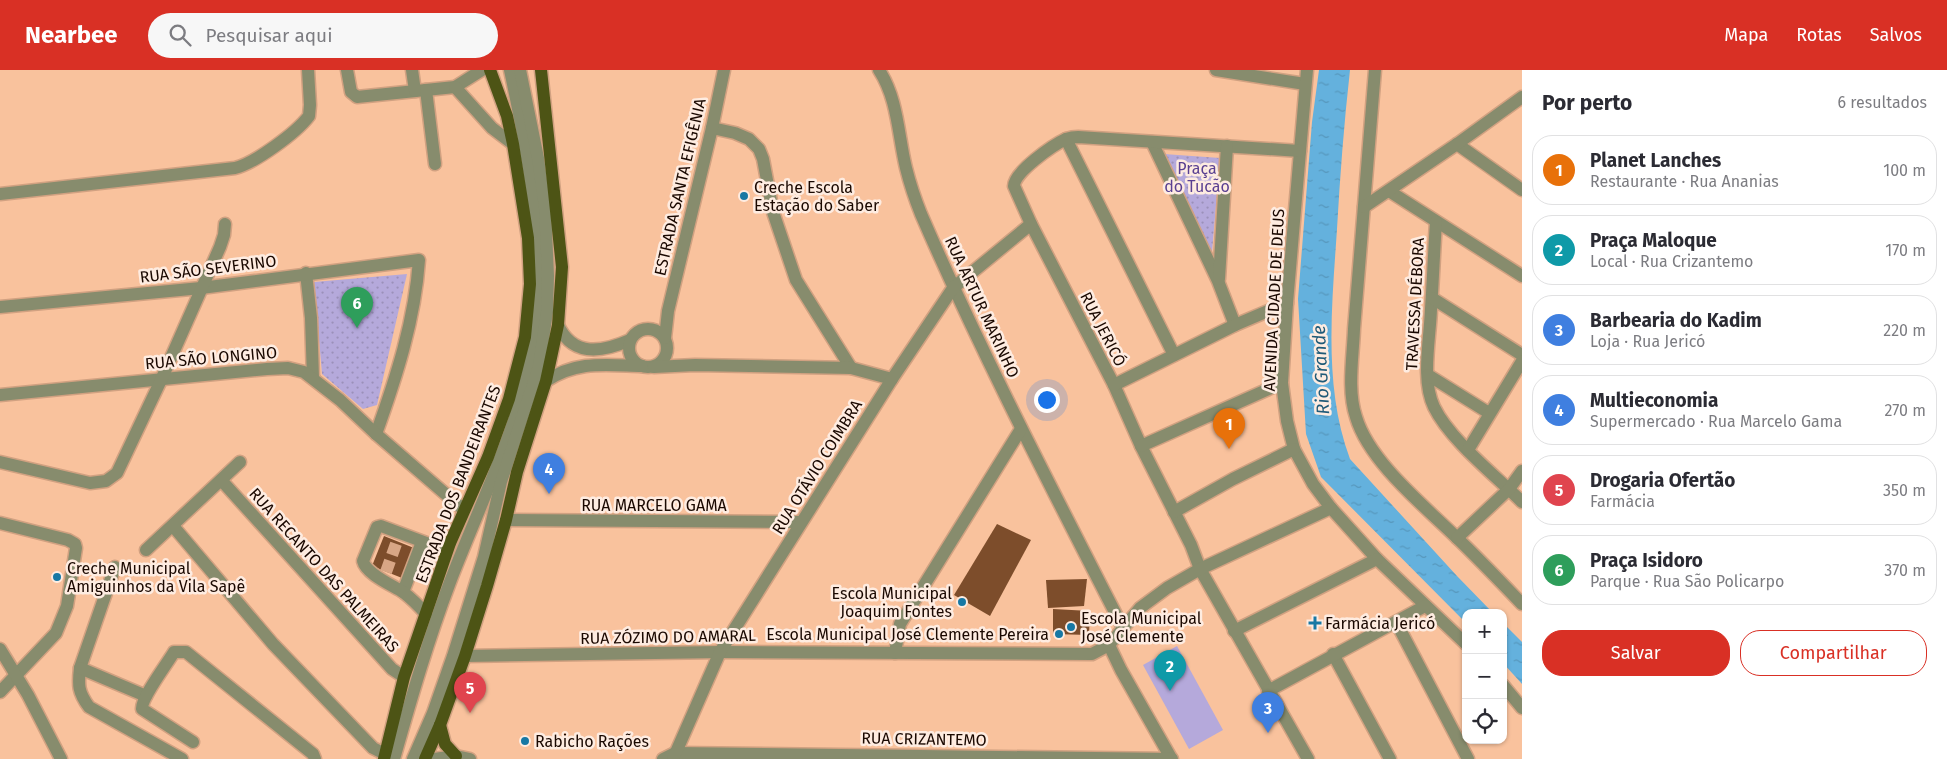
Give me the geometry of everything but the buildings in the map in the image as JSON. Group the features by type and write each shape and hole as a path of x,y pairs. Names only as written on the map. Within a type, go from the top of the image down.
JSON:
{"main road":[{"name":"ESTRADA DOS BANDEIRANTES","path":"388,757 404,677 450,543 488,457 509,399 525,337 530,284 528,238 507,116 490,70"},
{"path":"425,759 440,725 465,656 506,520 517,472 546,381 558,325 562,267 541,70"},
{"path":"440,725 445,744 456,756"}],"street":[{"path":"0,194 235,168 247,165 287,136 309,116 308,70"},
{"path":"348,70 351,92 358,97 455,87 482,70"},
{"path":"412,70 420,90 435,164"},
{"path":"173,526 273,644 369,744 388,757 434,626 505,444 528,369 535,339 538,286 537,241 526,148 510,70"},
{"path":"413,759 433,713 453,656 484,557 501,482 539,366 547,312 545,208 538,158 520,70"},
{"name":"ESTRADA SANTA EFIGÊNIA","path":"667,344 668,312 724,70"},
{"name":"RUA ARTUR MARINHO","path":"879,70 893,102 913,195 953,288 1021,429 1123,628"},
{"path":"1216,70 1305,84"},
{"name":"AVENIDA CIDADE DE DEUS","path":"1307,70 1282,383 1287,421 1294,449 1313,484 1331,508 1377,559 1462,640"},
{"path":"1375,70 1352,370 1355,414 1361,433 1377,456 1405,488 1522,604"},
{"path":"455,87 492,128 513,144"},
{"path":"1364,207 1522,97"},
{"path":"712,128 735,132 749,139 758,149 763,159 773,212 796,280 851,368"},
{"name":"RUA JERICÓ","path":"1300,151 1092,137 1066,139 1045,152 1017,176 1014,186 1030,224 1114,385 1141,446 1191,545 1200,569 1308,759"},
{"path":"1066,139 1174,355"},
{"path":"1152,142 1218,281 1235,325"},
{"path":"1457,144 1521,189"},
{"path":"1218,281 1227,146"},
{"path":"1389,191 1522,276"},
{"name":"TRAVESSA DÉBORA","path":"1436,222 1428,375 1433,405 1439,417 1468,450 1522,502"},
{"path":"0,462 90,483 106,481 117,473 162,378 220,247 225,224"},
{"name":"RUA OTÁVIO COIMBRA","path":"674,756 720,652 892,379 953,288 1030,224"},
{"name":"RUA SÃO SEVERINO","path":"0,308 201,288 418,260 412,313 400,359 376,434"},
{"path":"306,273 313,378"},
{"path":"1432,298 1522,355"},
{"path":"1114,385 1235,325 1287,303"},
{"path":"558,325 568,341 576,346 591,349 611,348 630,340 634,335 668,312"},
{"path":"645,329 656,330 667,344 695,365"},
{"path":"630,340 629,352 632,358 648,366 664,360 667,344"},
{"path":"1468,450 1522,361"},
{"path":"546,381 563,371 589,365 851,368 892,379"},
{"name":"RUA SÃO LONGINO","path":"0,395 267,368 288,368 304,372 313,378 464,510"},
{"path":"1428,375 1489,413"},
{"path":"1141,446 1282,383"},
{"path":"895,653 900,624 1021,429"},
{"path":"1174,512 1233,479 1294,449"},
{"path":"146,550 222,481 240,462"},
{"path":"1457,538 1509,489 1522,471"},
{"name":"RUA RECANTO DAS PALMEIRAS","path":"222,481 392,669 404,677"},
{"name":"RUA ZÓZIMO DO AMARAL","path":"465,656 720,652 1084,655 1101,650 1109,645 1152,598 1200,569 1331,508"},
{"name":"RUA MARCELO GAMA","path":"506,520 801,522"},
{"path":"0,523 68,540 76,546 67,606 56,634 0,692"},
{"path":"426,614 418,604 385,576 366,568 363,561 377,527 381,526 399,537 438,546 450,543"},
{"path":"403,592 422,542"},
{"path":"1234,631 1377,559"},
{"path":"115,567 80,668 78,684 81,697 89,707 182,759"},
{"path":"1268,691 1426,606"},
{"path":"1396,622 1468,759"},
{"path":"1109,645 1171,759"},
{"path":"0,649 28,695 61,759"},
{"path":"192,742 144,712 141,706 174,652 186,652 313,754 315,759"},
{"path":"1334,654 1390,759"},
{"path":"80,668 146,696"},
{"path":"1507,690 1522,708"},
{"path":"434,759 456,756 470,759"},
{"path":"663,759 674,756"},
{"name":"RUA CRIZANTEMO","path":"674,756 1171,759"}],"green space":[{"name":"Praça do Tucão","path":"1164,154 1220,158 1211,264"},
{"path":"407,274 377,405 363,409 322,374 314,282"},
{"path":"1177,646 1223,730 1189,749 1143,665"}],"water":[{"name":"Rio Grande","path":"1319,70 1350,70 1341,169 1332,316 1333,375 1341,432 1350,459 1489,609 1462,609 1462,619 1321,477 1306,434 1298,299 1312,122"},
{"path":"1507,627 1522,642 1522,684 1507,667"}],"tunnel":[{"path":"386,572 397,541"}],"place":[{"name":"Creche Escola Estação do Saber","path":"744,196"},
{"name":"Praça Isidoro","path":"357,328"},
{"name":"Planet Lanches","path":"1229,449"},
{"name":"Multieconomia","path":"549,494"},
{"name":"Creche Municipal Amiguinhos da Vila Sapê","path":"57,577"},
{"name":"Escola Municipal Joaquim Fontes","path":"962,602"},
{"name":"Farmácia Jericó","path":"1315,623"},
{"name":"Escola Municipal José Clemente","path":"1071,627"},
{"name":"Escola Municipal José Clemente Pereira","path":"1059,634"},
{"name":"Praça Maloque","path":"1170,691"},
{"name":"Drogaria Ofertão","path":"470,713"},
{"name":"Barbearia do Kadim","path":"1268,733"},
{"name":"Rabicho Rações","path":"525,741"}]}
